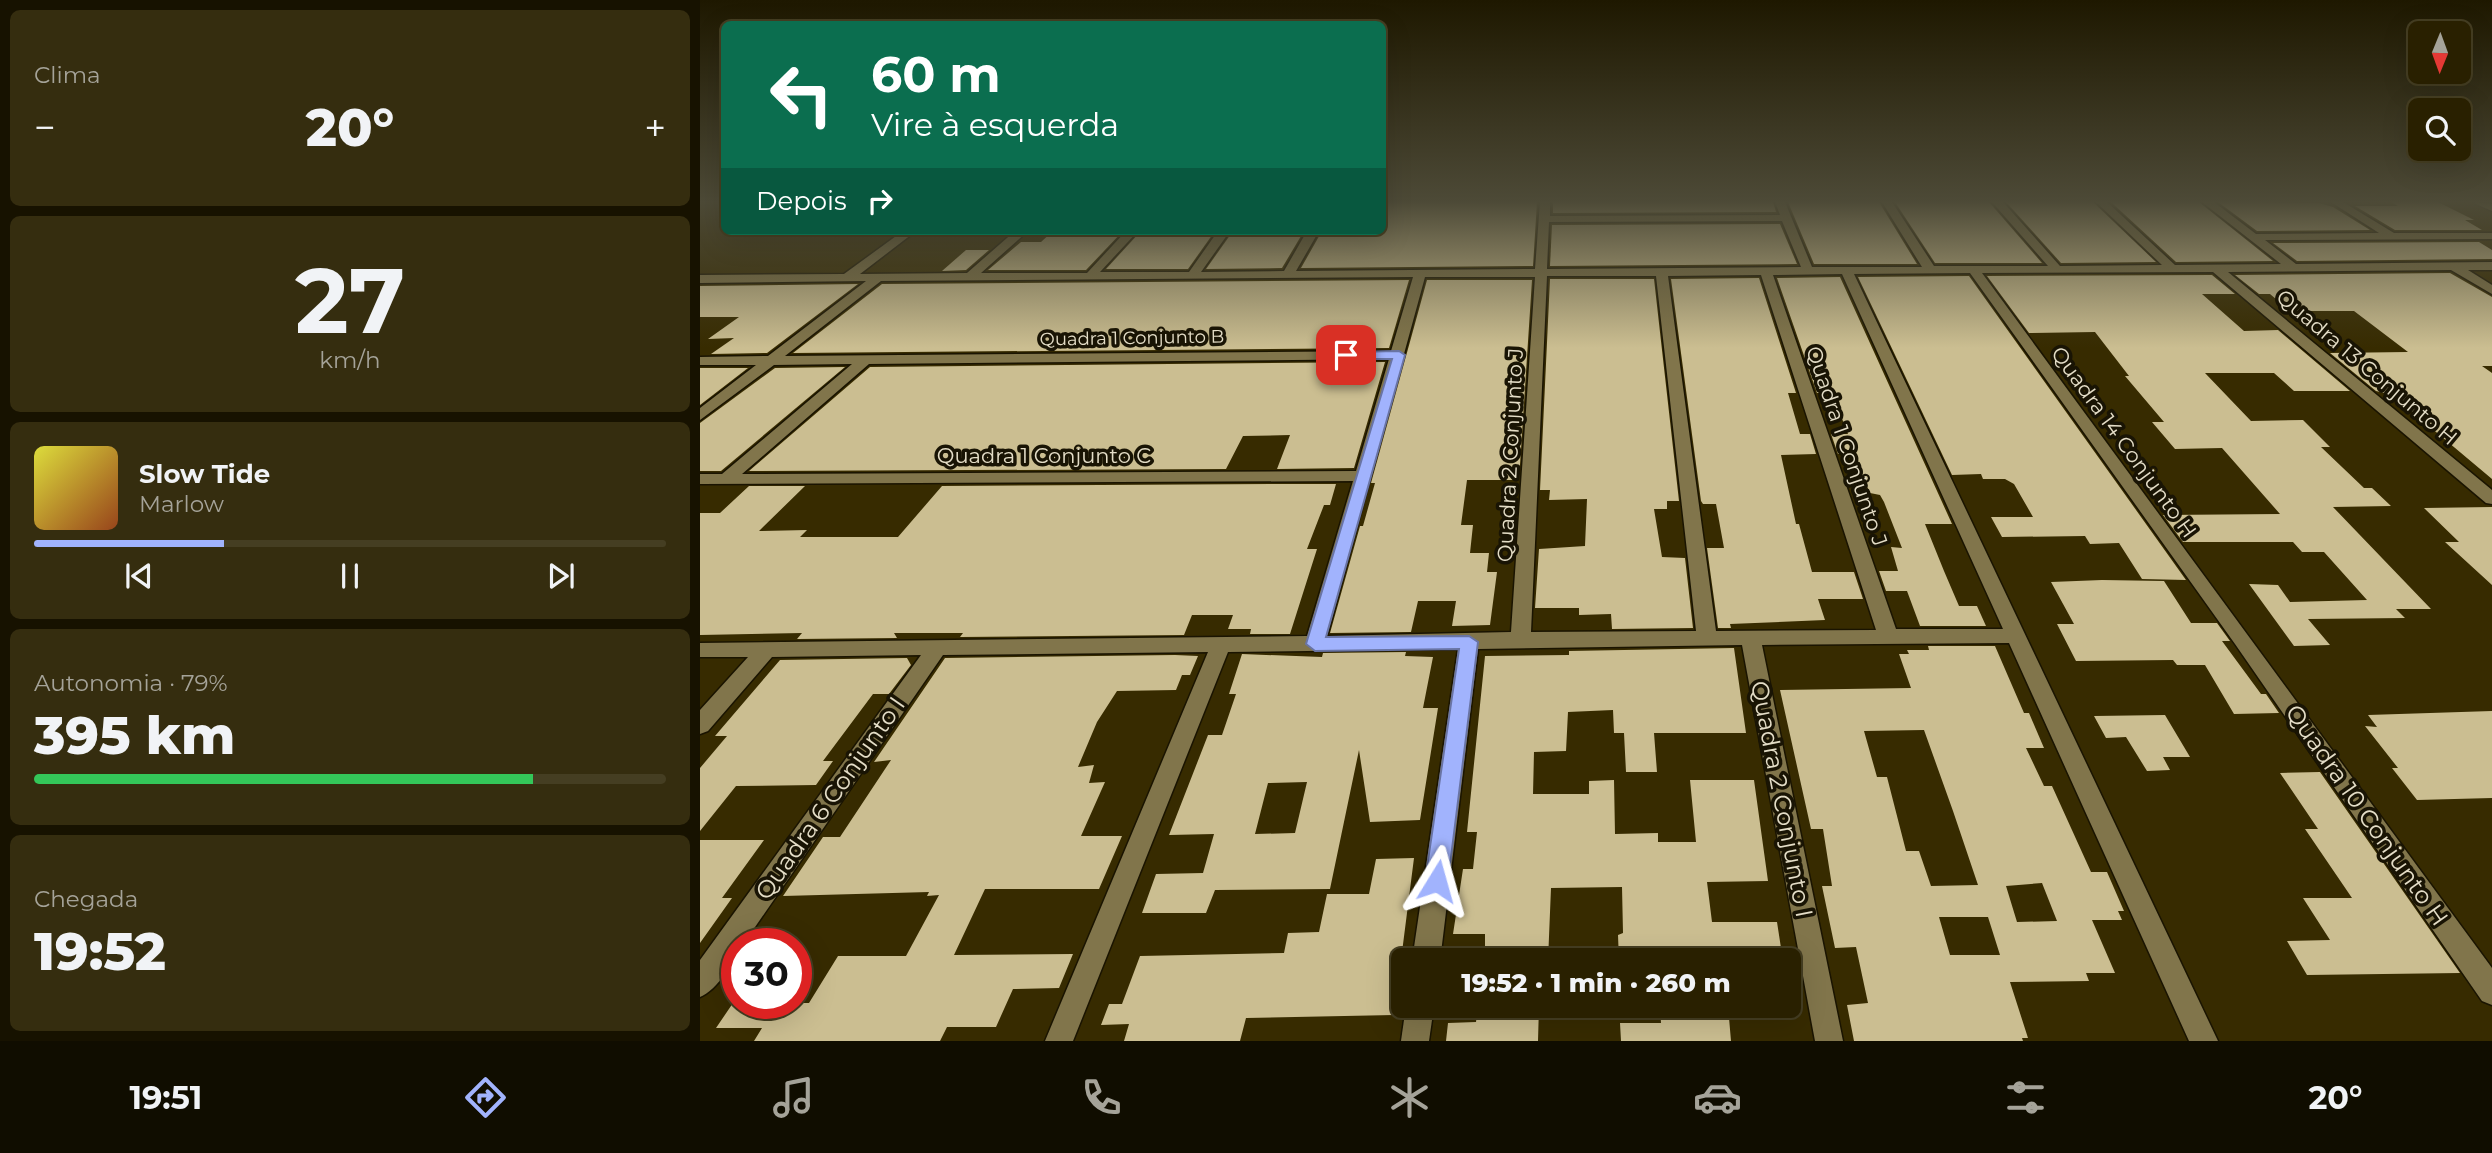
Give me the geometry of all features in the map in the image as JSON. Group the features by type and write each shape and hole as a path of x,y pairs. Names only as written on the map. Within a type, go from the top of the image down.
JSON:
{"street":[{"path":"847,278 884,251"},
{"path":"970,277 1000,251"},
{"path":"1090,276 1114,251"},
{"path":"1192,276 1210,251"},
{"path":"1289,275 1302,251"},
{"name":"Quadra 2 Conjunto J","path":"1521,639 1542,251"},
{"path":"1800,251 1808,271"},
{"path":"1918,251 1930,270"},
{"path":"2041,251 2057,269"},
{"path":"2153,251 2172,268"},
{"path":"2271,251 2292,267"},
{"path":"2453,266 2492,289"},
{"path":"700,279 2492,266"},
{"name":"Quadra 13 Conjunto H","path":"2215,267 2492,499"},
{"name":"Quadra 14 Conjunto H","path":"1973,269 2242,639"},
{"path":"1846,270 2204,1041"},
{"name":"Quadra 1 Conjunto J","path":"1766,271 1888,635"},
{"path":"1662,272 1707,639"},
{"path":"1315,644 1399,355 1420,273"},
{"path":"700,415 878,278"},
{"name":"Quadra 1 Conjunto B","path":"700,361 1399,355"},
{"path":"726,479 865,360"},
{"name":"Quadra 1 Conjunto C","path":"700,479 1363,476"},
{"path":"700,650 1469,642 1521,639 1751,639 1888,635 2015,636"},
{"name":"Quadra 2 Conjunto I","path":"1751,639 1829,1041"},
{"name":"Quadra 10 Conjunto H","path":"2242,639 2492,991"},
{"path":"1428,948 1469,642"},
{"path":"1059,1041 1222,645"},
{"name":"Quadra 6 Conjunto I","path":"700,983 936,648"},
{"path":"700,725 766,650"},
{"path":"1415,1041 1418,1018"}],"building":[{"path":"965,251 988,251 966,270 942,271"},
{"path":"1011,251 1104,251 1086,270 988,270"},
{"path":"1123,251 1201,251 1188,269 1106,269"},
{"path":"1219,251 1292,251 1282,268 1206,269"},
{"path":"1311,251 1534,251 1533,266 1301,268"},
{"path":"1551,251 1791,251 1797,264 1550,266"},
{"path":"1808,251 1909,251 1917,264 1814,264"},
{"path":"1927,251 2031,251 2042,263 1935,263"},
{"path":"2050,251 2144,251 2156,262 2061,263"},
{"path":"2164,251 2260,251 2273,261 2176,262"},
{"path":"2283,251 2492,251 2492,259 2297,261"},
{"path":"2450,273 2492,297 2492,366 2482,366 2492,373 2492,479 2392,395 2376,391 2330,353 2408,352 2354,311 2290,311 2270,294 2259,294 2235,275"},
{"path":"2212,275 2235,294 2202,294 2244,331 2278,330 2350,391 2294,391 2274,373 2205,373 2251,421 2303,420 2330,447 2321,447 2364,488 2372,488 2391,506 2333,507 2431,609 2396,609 2405,618 2308,619 2330,645 2294,646 2249,584 2278,585 2290,602 2367,600 2324,552 2302,552 2293,542 2183,542 2163,515 2280,514 2222,448 2175,449 2152,422 2164,422 2125,376 2129,376 2095,332 2029,333 1987,276"},
{"path":"1969,276 2186,580 2142,579 2119,543 2090,544 2085,536 2002,537 1991,517 2033,517 2014,484 2005,479 1983,479 1981,474 1952,475 1858,277"},
{"path":"1840,277 1952,524 1925,524 1944,571 1959,606 1977,606 1986,626 1920,626 1907,591 1886,591 1879,571 1898,571 1891,547 1902,548 1880,495 1870,493 1852,454 1838,454 1831,434 1848,434 1832,393 1817,393 1777,278"},
{"path":"1759,278 1796,393 1788,393 1800,434 1810,434 1816,454 1781,455 1796,524 1799,524 1812,572 1854,572 1863,599 1818,599 1825,620 1730,624 1731,628 1718,628 1707,548 1724,548 1716,504 1703,504 1701,501 1671,279"},
{"path":"1550,279 1654,279 1679,501 1667,501 1667,509 1654,509 1662,557 1685,558 1693,628 1612,629 1611,614 1579,615 1579,608 1535,608 1539,549 1585,546 1587,499 1549,500 1550,490 1540,490"},
{"path":"1409,280 1389,348 793,353 882,284"},
{"path":"1427,280 1532,280 1519,480 1467,480 1461,525 1473,525 1470,553 1489,553 1487,572 1497,572 1490,625 1452,626 1456,601 1418,601 1411,632 1330,633 1375,483 1371,483"},
{"path":"858,284 767,353 711,354 734,338 708,339 739,317 700,317 700,286"},
{"path":"1385,362 1354,468 1277,469 1290,435 1243,436 1226,469 749,471 870,367"},
{"path":"845,367 721,471 700,471 700,423 775,368"},
{"path":"700,368 748,368 700,405"},
{"path":"1336,484 1330,505 1324,505 1307,549 1317,549 1290,634 1250,634 1251,629 1228,629 1233,615 1192,615 1184,635 960,637 963,633 894,633 897,638 797,639 802,633 700,635 700,513 720,513 749,486 805,486 759,531 807,530 800,537 898,537 942,486"},
{"path":"2492,507 2492,585 2445,542 2459,542 2424,508"},
{"path":"2164,581 2191,623 2217,623 2230,641 2222,641 2261,694 2266,694 2279,713 2234,714 2205,665 2177,665 2173,660 2076,661 2057,624 2074,624 2051,582"},
{"path":"1928,646 1995,646 2024,713 2029,713 2044,748 2026,748 2044,786 2052,786 2091,872 2107,872 2124,911 2118,911 2122,920 2092,920 2115,973 2086,973 2089,981 2010,982 2028,1038 2022,1038 2023,1041 1854,1041 1847,1005 1868,1003 1856,947 1835,948 1822,886 1832,886 1823,829 1811,829 1780,690 1911,688 1899,654 1909,654 1907,650 1929,650","holes":["1924,730 1953,811 1978,885 1931,886 1919,851 1906,851 1887,777 1877,777 1864,731","2042,883 2057,921 2017,922 2006,886","1939,917 1988,917 2000,955 1950,955"]},
{"path":"1734,648 1746,733 1654,733 1657,772 1626,772 1624,733 1614,733 1613,710 1568,712 1566,751 1534,752 1533,794 1589,794 1589,781 1614,780 1615,834 1658,833 1658,842 1696,842 1690,780 1754,780 1768,881 1707,882 1712,922 1777,922 1781,948 1618,948 1618,935 1623,933 1622,887 1551,888 1549,948 1485,948 1485,934 1453,934 1463,869 1473,869 1477,832 1467,832 1485,656 1569,655 1569,651"},
{"path":"1406,652 1405,656 1433,657 1423,708 1438,708 1420,820 1370,822 1359,750 1330,889 1215,890 1206,913 1142,913 1156,874 1203,873 1214,834 1169,835 1208,735 1222,735 1236,694 1229,694 1242,654 1322,657 1323,653","holes":["1307,782 1295,833 1255,834 1268,783"]},
{"path":"1198,656 1190,675 1182,675 1176,690 1117,691 1097,722 1078,767 1094,765 1089,783 1105,782 1081,836 1122,836 1099,889 985,889 954,955 1073,954 1059,988 1013,989 996,1027 947,1027 940,1041 754,1041 762,1028 716,1028 722,1019 812,1019 812,998 838,956 906,956 939,895 927,896 929,892 783,896 823,837 840,837 891,760 874,762 945,658"},
{"path":"907,658 911,665 889,694 873,694 823,761 833,761 816,785 736,786 700,831 700,768 727,736 715,736 780,660"},
{"path":"2492,711 2492,798 2417,800 2392,768 2398,768 2365,726 2377,727 2368,715"},
{"path":"2165,715 2190,757 2163,757 2170,770 2147,771 2126,737 2106,738 2094,716"},
{"path":"2320,772 2460,973 2307,975 2287,941 2330,940 2303,898 2352,898 2305,829 2318,829 2280,773"},
{"path":"700,840 764,840 722,898 732,898 700,943"},
{"path":"1414,858 1403,948 1391,948 1391,1015 1246,1018 1240,1041 1124,1041 1129,1024 1101,1025 1109,1004 1122,1004 1140,956 1284,953 1288,933 1319,932 1327,894 1369,894 1376,859"},
{"path":"1476,1018 1539,1018 1538,1041 1446,1041 1448,1023 1476,1022"},
{"path":"1661,1018 1729,1018 1731,1041 1621,1041 1620,1023 1661,1023"}],"route":[{"path":"1346,355 1399,355 1315,644 1469,642 1437,881"}]}
